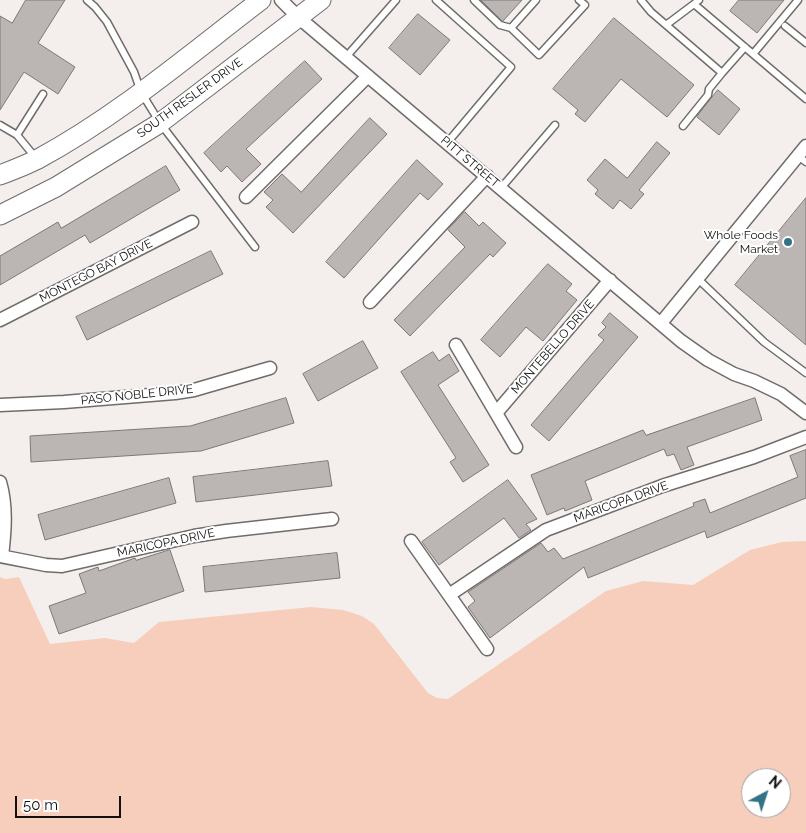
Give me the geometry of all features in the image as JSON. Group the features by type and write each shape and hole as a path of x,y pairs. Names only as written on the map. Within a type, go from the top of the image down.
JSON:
{"main road":[{"path":"0,175 37,160 88,129 141,92 261,0"},
{"name":"SOUTH RESLER DRIVE","path":"0,215 56,187 160,123 321,0"}],"street":[{"name":"PITT STREET","path":"282,0 298,18 681,341 708,360 734,374 781,394 806,413"},
{"path":"246,197 368,76"},
{"path":"661,323 697,278 803,155"},
{"path":"370,302 487,176"},
{"name":"MONTEGO BAY DRIVE","path":"0,320 192,222"},
{"name":"MONTEBELLO DRIVE","path":"496,413 610,280"},
{"path":"456,345 516,447"},
{"name":"PASO NOBLE DRIVE","path":"0,405 64,402 194,390 270,368"},
{"name":"MARICOPA DRIVE","path":"449,594 546,530 662,486 754,457 806,437"},
{"path":"0,482 5,506 5,533 1,556"},
{"name":"MARICOPA DRIVE","path":"1,556 46,565 62,566 194,536 332,518"},
{"path":"410,541 487,649"}],"lane":[{"path":"87,0 107,22 134,72 141,92 160,123 255,247"},
{"path":"346,58 396,0"},
{"path":"436,0 511,67 447,143"},
{"path":"474,0 500,24 511,28 539,55 585,5 580,0"},
{"path":"511,28 536,0"},
{"path":"641,0 651,12 722,73"},
{"path":"753,54 798,0"},
{"path":"666,25 696,2 806,99"},
{"path":"785,26 806,43"},
{"path":"683,126 708,95 709,89 745,47"},
{"path":"18,135 43,94"},
{"path":"501,188 555,125"},
{"path":"0,134 3,127 18,135 37,160"},
{"path":"697,278 764,342 806,373"}],"shaded area":[{"path":"806,541 806,833 0,833 0,577 6,579 19,577 50,644 105,638 134,643 159,622 311,607 343,610 362,616 374,624 428,693 437,698 448,699 606,591 643,581 693,585 750,550 782,542"}],"building":[{"path":"26,0 65,0 38,43 75,67 58,94 24,72 0,110 0,16 12,23"},
{"path":"481,0 522,0 503,21"},
{"path":"739,0 784,0 757,33 730,11"},
{"path":"418,14 450,40 420,75 389,48"},
{"path":"614,18 694,85 667,117 621,79 585,122 575,114 578,110 553,89"},
{"path":"305,61 322,79 246,149 261,164 242,182 227,166 221,172 204,153"},
{"path":"718,90 740,109 719,135 697,117"},
{"path":"370,118 387,134 293,233 266,207 273,200 264,192 282,174 301,192"},
{"path":"657,142 670,153 639,190 644,194 631,209 620,200 613,209 595,194 598,190 587,180 605,159 627,178"},
{"path":"417,160 443,184 428,200 420,193 344,278 326,262"},
{"path":"166,166 180,190 90,243 85,235 0,285 0,256 58,222 61,228"},
{"name":"Whole Foods Market","path":"806,198 806,345 735,285"},
{"path":"465,212 479,226 483,222 506,243 493,257 490,254 410,336 394,320 465,247 448,230"},
{"path":"211,251 223,274 87,340 76,317"},
{"path":"548,264 572,284 566,291 577,300 543,341 526,327 500,357 481,340"},
{"path":"610,313 638,337 549,441 531,425 604,340 598,335 606,327 602,323"},
{"path":"363,341 378,368 318,401 303,374"},
{"path":"433,352 439,361 449,354 459,371 438,385 489,465 463,482 450,462 456,458 401,372"},
{"path":"286,398 294,423 201,451 31,462 30,436 190,426"},
{"path":"755,398 762,420 687,447 694,465 681,470 674,454 667,456 664,449 585,481 592,500 565,511 564,508 547,515 531,475 643,430 646,435"},
{"path":"806,450 806,498 707,538 705,531 588,578 584,567 490,638 468,607 475,601 468,592 541,543 548,552 554,548 563,559 694,506 693,503 705,499 710,513 798,477 790,456"},
{"path":"328,461 332,486 196,502 193,477"},
{"path":"169,478 176,503 45,540 38,515"},
{"path":"508,480 537,519 526,524 531,530 519,538 504,518 439,565 422,542"},
{"path":"170,550 184,591 59,634 49,606 86,593 79,574 98,567 99,571 135,558 136,560"},
{"path":"337,553 340,578 205,592 203,567"}],"place":[{"name":"Whole Foods Market","path":"788,242"}]}
